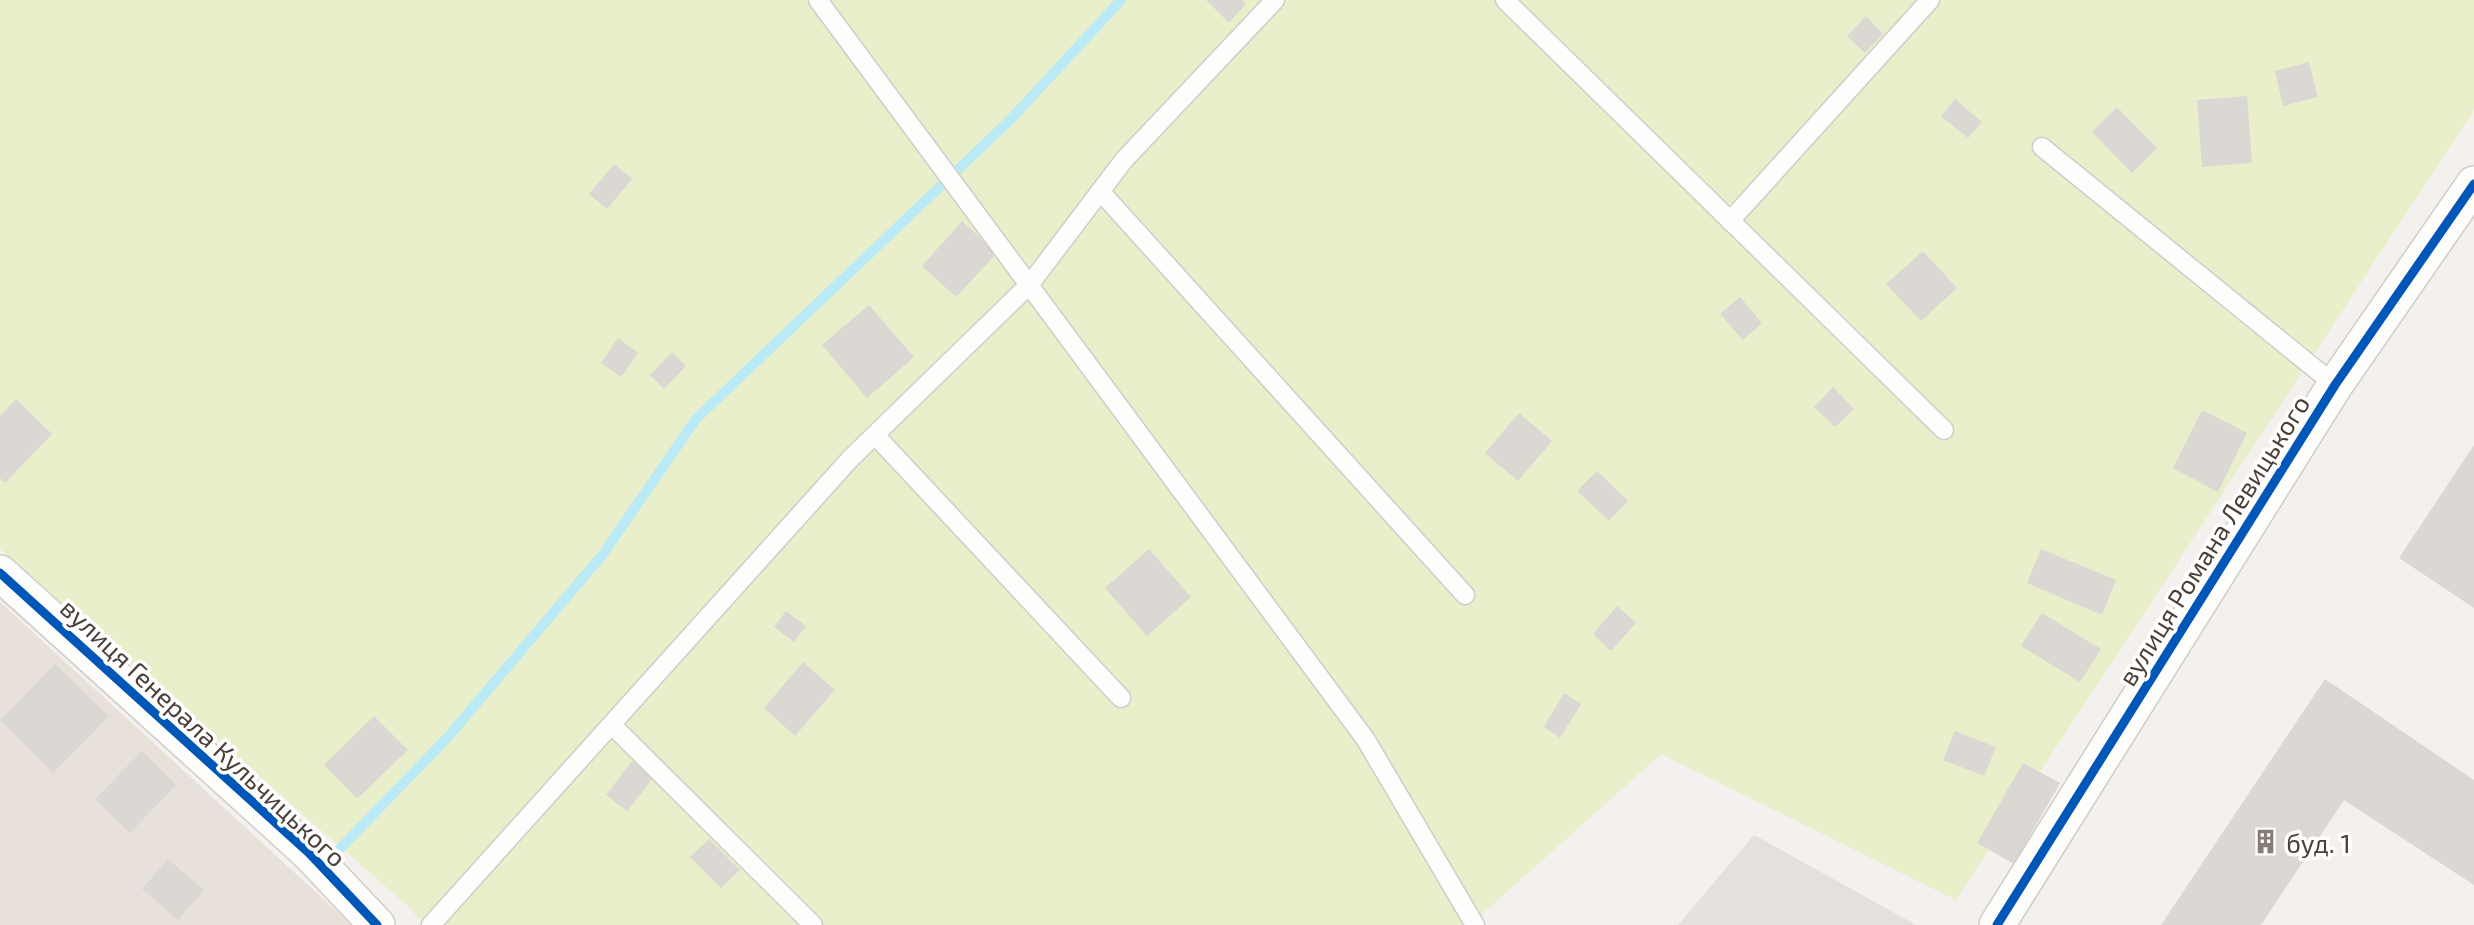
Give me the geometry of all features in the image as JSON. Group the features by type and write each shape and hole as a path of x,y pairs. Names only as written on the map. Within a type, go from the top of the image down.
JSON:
{"street":[{"name":"вулиця Романа Левицького","path":"1997,925 2335,385 2474,184"},
{"name":"вулиця Генерала Кульчицького","path":"0,573 309,853 377,925"}],"lane":[{"path":"818,0 1366,740 1475,925"},
{"path":"431,925 875,435 1030,284 1125,160 1275,0"},
{"path":"1505,0 1944,430"},
{"path":"1730,221 1930,0"},
{"path":"2042,147 2335,385"},
{"path":"1100,191 1465,594"},
{"path":"875,435 1121,698"},
{"path":"613,726 813,925"}],"shaded area":[{"path":"0,602 345,919 350,925 0,925"},
{"path":"1754,835 1916,925 1678,925"}],"green space":[{"path":"0,0 2474,0 2474,110 1956,900 1661,754 1470,925 424,925 410,908 0,549"}],"building":[{"path":"1206,0 1242,0 1246,4 1229,23"},
{"path":"1866,16 1883,34 1865,53 1847,36"},
{"path":"2309,62 2318,97 2283,106 2275,71"},
{"path":"2247,96 2252,163 2202,167 2197,100"},
{"path":"1955,99 1982,122 1968,138 1941,116"},
{"path":"2117,107 2157,148 2132,173 2092,132"},
{"path":"614,164 632,179 607,209 589,194"},
{"path":"962,221 997,253 956,297 922,266"},
{"path":"1923,251 1957,288 1921,321 1886,284"},
{"path":"1740,297 1762,323 1743,340 1720,314"},
{"path":"869,305 914,357 867,398 822,345"},
{"path":"618,338 638,353 621,377 601,363"},
{"path":"672,352 686,366 664,389 650,375"},
{"path":"1833,387 1854,409 1835,427 1814,407"},
{"path":"16,399 52,434 5,483 0,478 0,416"},
{"path":"2202,410 2247,433 2218,492 2173,468"},
{"path":"1519,413 1552,441 1518,481 1485,453"},
{"path":"2474,445 2474,608 2399,558"},
{"path":"1597,471 1628,501 1609,521 1577,491"},
{"path":"1149,549 1191,597 1147,636 1105,588"},
{"path":"2041,549 2116,580 2102,615 2027,583"},
{"path":"1617,606 1636,623 1611,651 1593,634"},
{"path":"786,611 806,626 794,642 774,627"},
{"path":"2042,613 2101,649 2080,682 2021,646"},
{"path":"803,662 835,690 795,736 764,708"},
{"path":"55,664 109,716 53,773 0,720"},
{"name":"буд. 1","path":"2325,679 2474,780 2474,885 2344,800 2261,925 2161,925"},
{"path":"1564,693 1581,704 1560,738 1544,727"},
{"path":"374,716 408,750 357,799 324,765"},
{"path":"1955,731 1996,747 1984,776 1943,760"},
{"path":"142,751 176,785 130,833 95,799"},
{"path":"632,761 654,777 627,811 606,795"},
{"path":"2023,763 2060,783 2014,864 1977,843"},
{"path":"709,839 740,870 721,888 690,857"},
{"path":"168,859 204,890 178,920 142,889"}],"waterway":[{"path":"330,859 448,737 603,554 696,419 1011,119 1121,0"}],"cycle path":[{"path":"1997,925 2335,385 2474,184"},
{"path":"0,573 309,853 377,925"}],"place":[{"name":"буд. 1","path":"2266,842"}]}
